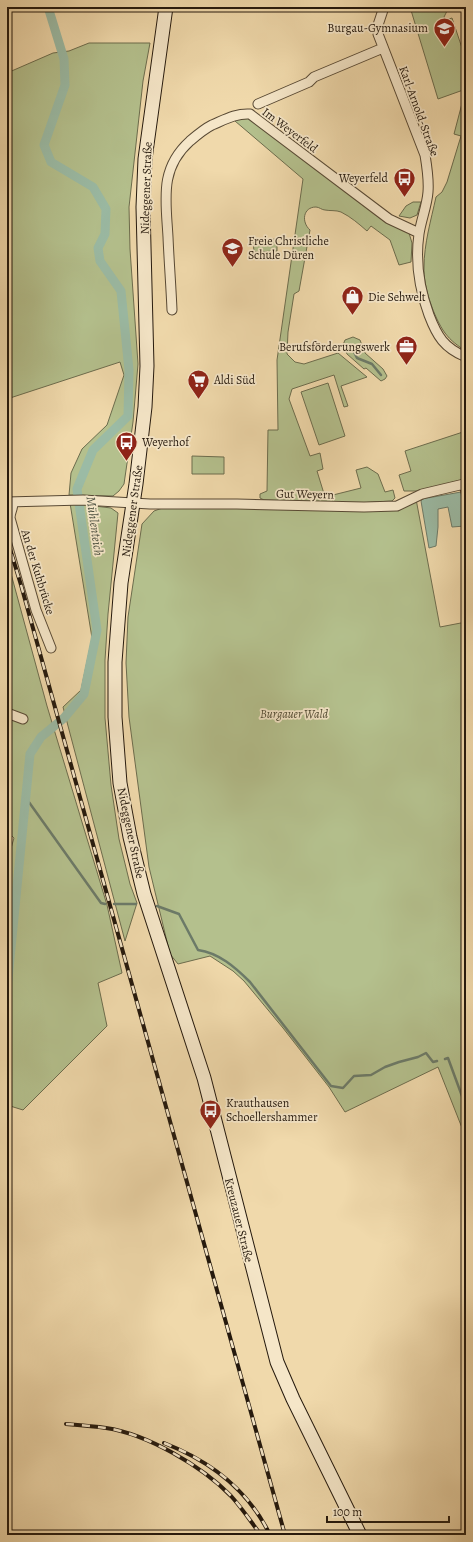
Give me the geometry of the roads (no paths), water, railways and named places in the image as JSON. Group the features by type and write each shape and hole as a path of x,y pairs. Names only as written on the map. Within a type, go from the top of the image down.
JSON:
{"main road":[{"name":"Nideggener Straße","path":"144,894 130,837 120,784 116,717 115,662 122,583 142,437 146,373 143,208 145,159 166,7"},
{"name":"Kreuzauer Straße","path":"144,894 204,1078 277,1362 293,1399 360,1535"}],"street":[{"name":"Karl-Arnold-Straße","path":"384,7 378,25 378,34 425,155 428,192 419,233 417,267 420,285 434,328 441,340 452,350 466,357"},
{"path":"258,104 310,82 314,77 383,48"},
{"name":"Im Weyerfeld","path":"172,310 165,194 170,170 176,156 183,147 204,129 243,113 250,114 389,219 419,233"},
{"name":"Gut Weyern","path":"133,503 397,506 422,494 464,484 466,492"},
{"name":"An der Kuhbrücke","path":"52,648 36,610 10,518 10,514 13,510 10,502 84,500 133,503"},
{"path":"7,713 23,719"}],"waterway":[{"name":"Mühlenteich","path":"7,989 30,754 41,737 64,718 84,694 97,630 77,489 93,450 128,416 129,370 121,291 100,261 98,248 105,234 106,209 93,187 51,162 44,145 65,85 64,59 48,7"},
{"path":"352,348 357,358 372,364 381,375"},
{"path":"26,798 101,903 105,904"},
{"path":"114,904 136,904"},
{"path":"157,906 179,914 198,950 220,957 250,982 331,1086 343,1088 354,1076 371,1075 385,1067 418,1057 426,1053 433,1062 437,1061"},
{"path":"445,1059 448,1058 466,1107"}],"railway":[{"path":"7,539 285,1535"},
{"path":"66,1424 101,1427 122,1431 156,1444 173,1453 205,1474 231,1496 261,1535"},
{"path":"164,1443 197,1458 226,1478 251,1504 270,1535"}],"place":[{"name":"Burgau-Gymnasium","path":"444,48"},
{"name":"Weyerfeld","path":"404,198"},
{"name":"Freie Christliche Schule Düren","path":"233,268"},
{"name":"Die Sehwelt","path":"353,316"},
{"name":"Berufsförderungswerk","path":"406,366"},
{"name":"Aldi Süd","path":"199,400"},
{"name":"Weyerhof","path":"127,462"},
{"name":"Krauthausen Schoellershammer","path":"211,1130"}],"park label":[{"name":"Burgauer Wald","path":"294,714"}]}
